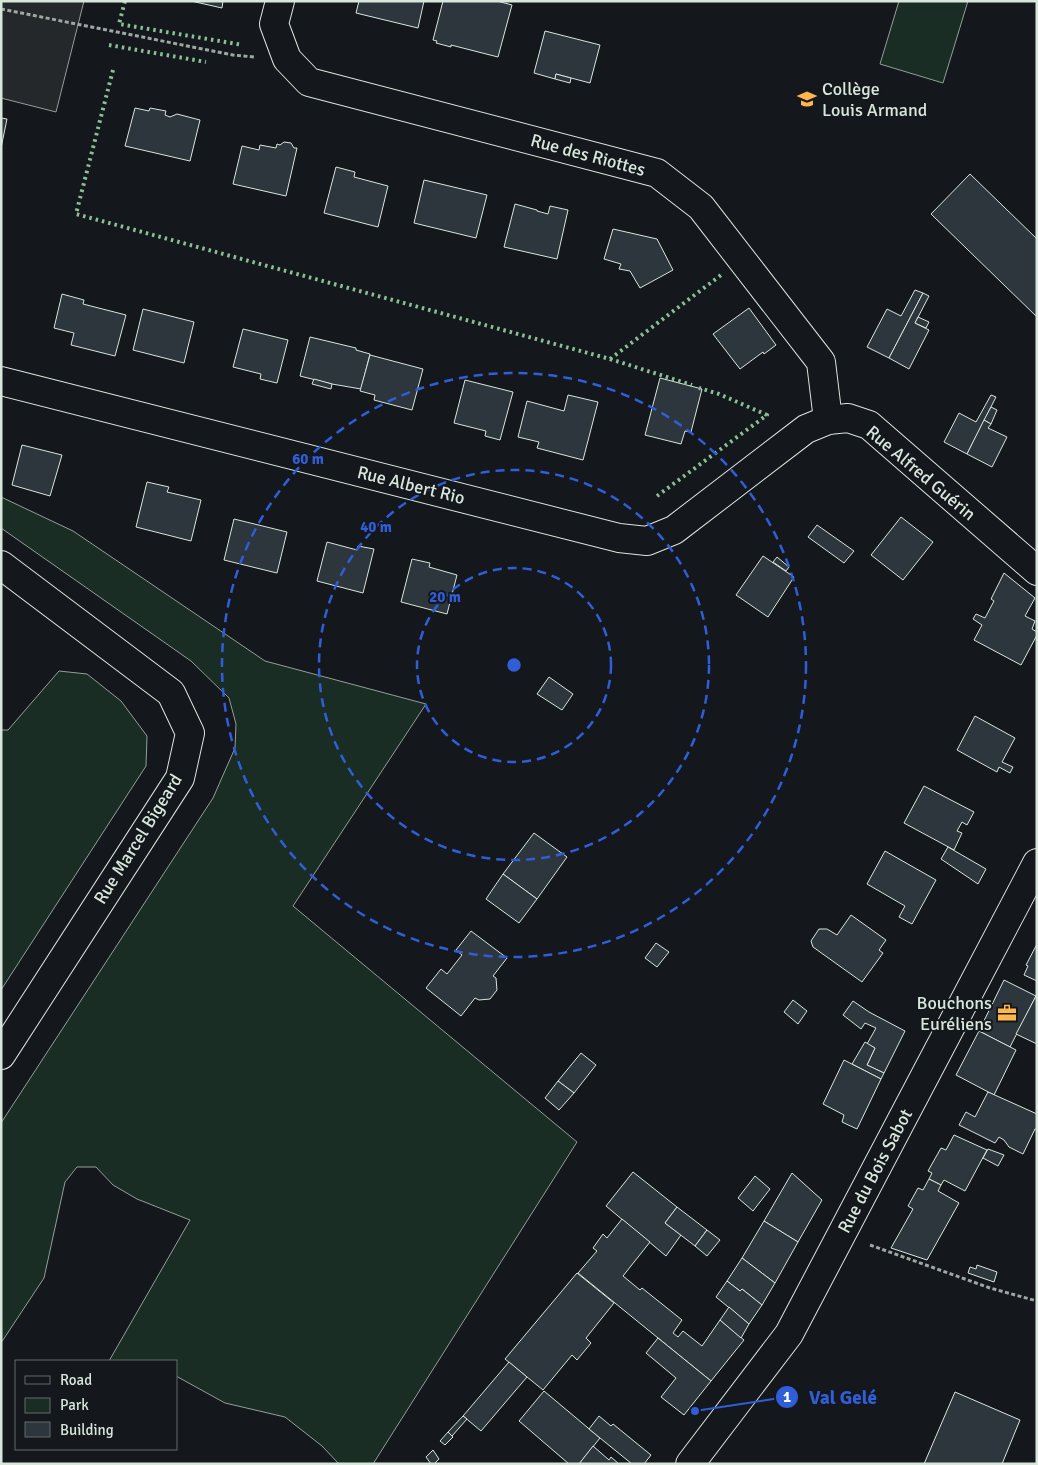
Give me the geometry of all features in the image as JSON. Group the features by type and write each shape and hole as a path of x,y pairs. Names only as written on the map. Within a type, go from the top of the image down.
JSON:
{"street":[{"name":"Rue des Riottes","path":"280,1 274,24 288,59 310,82 657,172 702,207 821,362 828,420"},
{"name":"Rue Albert Rio","path":"1,381 619,538 647,541"},
{"name":"Rue Alfred Guérin","path":"647,541 674,530 806,429 828,420 848,418 869,425 1037,571"},
{"name":"Rue Marcel Bigeard","path":"1,565 172,693 190,734 180,778 1,1055"},
{"name":"Rue du Bois Sabot","path":"690,1464 789,1334 1037,864"}],"path":[{"path":"1,9 233,55 288,59"},
{"path":"841,1234 990,1288 1037,1302"}],"green space":[{"path":"899,1 968,1 943,83 880,64"},
{"path":"1,497 73,531 265,661 426,704 293,906 577,1142 373,1464 339,1464 322,1446 285,1417 225,1403 178,1377 178,1360 110,1360 190,1220 137,1199 113,1185 96,1167 77,1167 65,1182 44,1278 1,1343 1,1123 213,798 235,748 236,724 229,698 191,661 1,528"},
{"path":"59,671 87,674 121,701 147,736 146,766 1,990 1,730 8,730"}],"shaded area":[{"path":"1,1 84,1 56,112 1,98"}],"building":[{"path":"191,1 223,1 222,8"},
{"path":"359,1 424,1 418,28 356,13"},
{"path":"443,1 497,1 512,5 498,57 451,45 451,47 436,43 437,41 433,40"},
{"path":"545,31 600,45 590,83 556,74 555,79 534,73"},
{"path":"556,74 571,78 570,83 555,79"},
{"path":"135,108 149,111 150,108 166,111 165,115 170,117 177,114 200,120 190,161 125,146"},
{"path":"1,118 7,119 1,148"},
{"path":"284,142 291,143 294,148 297,148 286,196 233,184 242,146 259,150 260,145 276,148 277,144 280,145"},
{"path":"336,167 355,172 354,177 388,186 378,227 324,213"},
{"path":"970,174 1037,239 1037,317 931,214"},
{"path":"424,180 487,195 476,238 414,223"},
{"path":"515,204 548,214 550,206 568,210 557,259 504,247"},
{"path":"613,229 657,239 673,270 640,288 630,271 619,269 621,264 604,259"},
{"path":"915,290 923,293 889,358 867,347 887,309 901,316"},
{"path":"923,293 929,296 915,323 929,330 909,369 889,358"},
{"path":"62,294 84,300 83,304 126,315 115,356 71,345 74,333 54,328"},
{"path":"749,308 776,345 740,369 713,334"},
{"path":"143,309 194,322 184,363 133,350"},
{"path":"918,317 929,322 926,328 915,323"},
{"path":"243,329 288,340 277,383 260,379 261,374 233,367"},
{"path":"310,337 356,348 356,350 370,354 361,389 300,376"},
{"path":"370,355 423,369 412,410 374,400 375,395 360,391"},
{"path":"660,378 702,389 691,432 685,431 681,444 645,435"},
{"path":"314,379 332,384 331,389 312,384"},
{"path":"465,380 513,392 500,440 485,436 486,431 454,423"},
{"path":"568,395 598,402 583,460 537,448 539,442 518,437 527,401 564,411"},
{"path":"991,395 996,397 967,454 944,442 959,413 976,422"},
{"path":"991,407 997,410 991,424 984,420"},
{"path":"984,420 991,424 988,428 1007,437 992,467 967,454"},
{"path":"22,445 62,455 50,496 12,485"},
{"path":"147,482 169,487 167,492 201,500 191,541 136,527"},
{"path":"901,517 933,542 903,580 871,555"},
{"path":"234,519 287,532 277,573 224,560"},
{"path":"817,525 854,551 844,563 808,537"},
{"path":"327,542 357,550 358,546 374,549 363,593 317,581"},
{"path":"763,556 794,577 768,617 736,595"},
{"path":"777,557 789,567 786,571 773,562"},
{"path":"412,559 430,563 429,567 457,575 447,614 401,602"},
{"path":"1004,573 1035,598 1025,616 1035,621 1032,629 1037,632 1037,635 1021,665 974,640 982,625 973,619 976,614 985,618 994,601 991,599"},
{"path":"549,677 573,694 562,710 537,694"},
{"path":"975,716 1015,738 1002,762 1013,767 1010,773 999,767 997,772 957,750"},
{"path":"924,786 974,812 967,825 962,822 957,831 962,833 954,850 904,823"},
{"path":"534,833 567,857 537,899 503,874"},
{"path":"948,847 986,869 978,884 941,859"},
{"path":"885,851 936,880 912,924 899,917 905,906 867,884"},
{"path":"503,874 537,899 519,923 486,899"},
{"path":"851,915 886,940 879,950 883,953 862,982 813,947 811,941 819,929 827,929 837,935"},
{"path":"471,931 507,958 493,976 496,978 497,990 490,999 479,1000 475,998 461,1016 426,988 441,969 447,974 462,955 456,950"},
{"path":"656,943 669,952 657,967 645,958"},
{"path":"1037,944 1037,981 1024,975 1028,966 1026,965"},
{"name":"Bouchons Euréliens","path":"1004,980 1036,996 1010,1047 979,1031"},
{"path":"1037,997 1037,1044 1016,1034"},
{"path":"793,1000 807,1011 798,1024 784,1012"},
{"path":"853,1001 869,1012 905,1031 884,1073 867,1065 875,1048 867,1044 876,1028 865,1023 861,1029 843,1015"},
{"path":"979,1031 1016,1050 994,1095 956,1075"},
{"path":"865,1042 875,1048 867,1065 884,1073 881,1079 852,1064"},
{"path":"581,1053 596,1065 574,1093 558,1081"},
{"path":"844,1060 881,1079 857,1129 842,1122 844,1115 823,1104"},
{"path":"558,1081 574,1093 559,1110 545,1098"},
{"path":"988,1092 1037,1114 1037,1129 1035,1129 1023,1154 1009,1147 999,1137 995,1143 959,1125 966,1112 975,1117"},
{"path":"954,1135 987,1150 965,1191 944,1180 941,1185 929,1179 932,1173 928,1171 941,1148 946,1150"},
{"path":"988,1149 1004,1155 998,1166 983,1158"},
{"path":"633,1172 677,1207 665,1223 681,1235 666,1256 606,1206"},
{"path":"792,1173 822,1200 798,1242 764,1221"},
{"path":"755,1176 770,1189 753,1211 738,1198"},
{"path":"929,1179 941,1185 938,1191 959,1203 927,1260 891,1248 913,1209 908,1206 918,1188 923,1190"},
{"path":"677,1207 707,1230 695,1246 665,1223"},
{"path":"622,1219 650,1242 623,1276 640,1290 642,1288 682,1320 673,1333 678,1337 683,1331 702,1346 720,1320 744,1340 711,1381 578,1273 597,1251 593,1248 603,1234 607,1238"},
{"path":"764,1221 798,1242 775,1283 742,1258"},
{"path":"707,1230 720,1240 707,1256 695,1246"},
{"path":"742,1258 775,1283 762,1305 742,1289 740,1291 727,1281"},
{"path":"977,1265 997,1272 994,1282 968,1273 970,1267 976,1269"},
{"path":"577,1273 614,1303 586,1338 591,1343 577,1360 572,1355 543,1390 505,1359"},
{"path":"727,1281 740,1291 742,1289 762,1305 749,1324 716,1297"},
{"path":"729,1307 749,1324 741,1338 720,1320"},
{"path":"658,1338 711,1381 684,1415 661,1397 676,1378 646,1353"},
{"path":"509,1362 527,1377 481,1431 463,1416"},
{"path":"544,1391 600,1438 579,1464 569,1464 519,1421"},
{"path":"955,1392 1020,1420 1002,1464 924,1464"},
{"path":"463,1416 467,1419 452,1436 448,1432"},
{"path":"599,1416 611,1426 613,1424 651,1455 644,1464 632,1464 589,1429"},
{"path":"448,1432 453,1437 445,1445 440,1441"},
{"path":"593,1446 609,1460 611,1457 619,1464 579,1464"},
{"path":"433,1450 439,1459 434,1464 431,1464 426,1457"}],"hedge":[{"path":"125,1 119,24 243,45"},
{"path":"109,45 206,62"},
{"path":"113,70 76,214 610,359 721,275"},
{"path":"610,359 692,385"},
{"path":"657,496 767,415 719,394 699,388"}],"place":[{"name":"Collège Louis Armand","path":"807,99"},
{"name":"Bouchons Euréliens","path":"1007,1013"},
{"name":"Val Gelé","path":"695,1411"}]}
